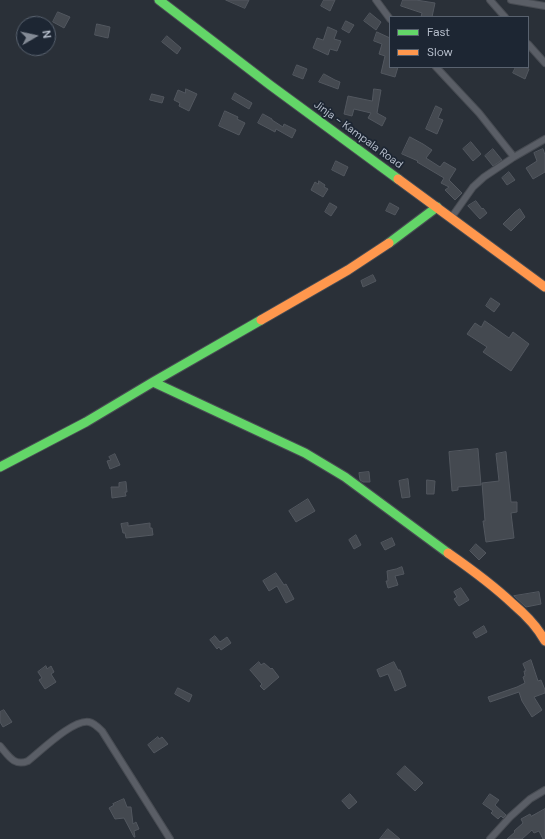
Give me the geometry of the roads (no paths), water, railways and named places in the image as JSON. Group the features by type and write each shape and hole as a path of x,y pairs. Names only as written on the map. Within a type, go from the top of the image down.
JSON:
{"main road":[{"name":"Jinja - Kampala Road","path":"159,0 270,86 437,206 545,287"},
{"path":"0,467 86,422 359,264 437,206"},
{"path":"153,382 305,453 345,477 506,596 529,618 541,633 545,641"}],"street":[{"path":"376,0 389,19"},
{"path":"490,0 504,16"},
{"path":"511,0 545,6"},
{"path":"529,45 545,63"},
{"path":"437,68 479,113 514,157"},
{"path":"451,218 473,187 484,177 545,139"},
{"path":"0,746 14,761 24,763 68,728 79,722 89,722 102,731 170,839"},
{"path":"490,839 510,817 530,799 545,790"}]}
